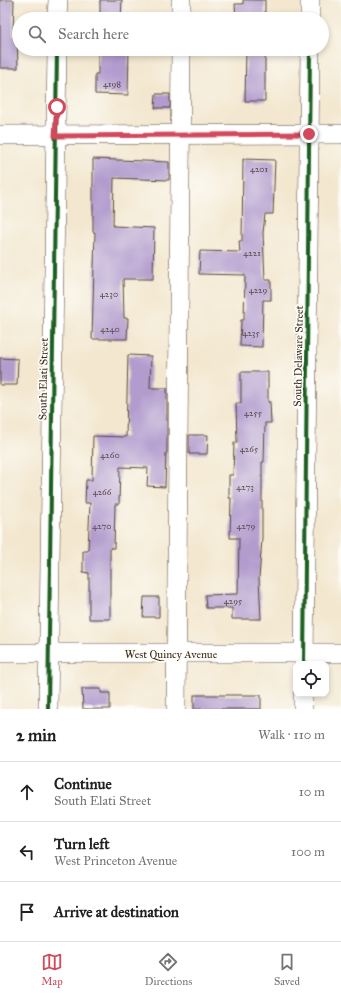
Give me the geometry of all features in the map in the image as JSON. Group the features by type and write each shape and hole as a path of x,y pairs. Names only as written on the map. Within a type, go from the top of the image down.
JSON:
{"street":[{"path":"57,12 58,0"},
{"path":"181,0 181,12"},
{"path":"310,0 310,12"},
{"name":"South Elati Street","path":"48,709 57,56"},
{"path":"176,709 181,56"},
{"name":"South Delaware Street","path":"304,659 310,56"},
{"path":"0,135 341,134"},
{"name":"West Quincy Avenue","path":"0,654 176,654 304,659 341,653"},
{"path":"303,709 304,697"}],"building":[{"path":"0,0 14,0 14,12 12,12 12,56 18,56 18,68 0,68"},
{"path":"100,0 122,0 121,12 100,12"},
{"path":"243,0 265,0 265,12 236,12 235,4 243,4"},
{"path":"98,56 129,56 128,95 95,94 95,74 98,74"},
{"path":"246,56 265,56 265,101 245,101"},
{"path":"156,94 170,94 170,108 155,108"},
{"path":"93,159 169,162 169,180 114,178 113,226 154,228 153,279 123,279 124,318 128,318 127,339 92,339 95,232 93,232"},
{"path":"243,159 275,160 273,214 265,214 263,233 265,280 271,280 271,300 263,300 262,347 240,346 241,320 244,320 245,275 199,274 200,251 240,252 239,241 242,241"},
{"path":"128,355 151,356 150,388 167,388 167,453 165,487 147,486 148,468 120,467 119,504 115,504 114,548 110,548 110,619 89,619 89,573 83,572 83,551 88,551 90,503 85,503 86,480 92,480 93,436 126,437"},
{"path":"0,358 18,359 17,385 0,385"},
{"path":"241,372 268,372 268,402 270,402 271,423 265,423 264,462 262,462 262,539 259,578 261,619 232,619 232,608 206,608 205,595 238,594 239,538 230,538 231,498 229,498 229,475 233,475 234,443 237,443 236,403 241,403"},
{"path":"189,435 208,435 207,454 189,454"},
{"path":"144,597 159,597 159,617 143,617"},
{"path":"82,689 101,689 101,693 110,693 110,709 83,709"},
{"path":"194,695 261,695 261,709 194,709"}],"cycle path":[{"path":"48,709 57,56"},
{"path":"304,661 310,56"}],"route":[{"path":"57,107 55,136 309,134"}]}
